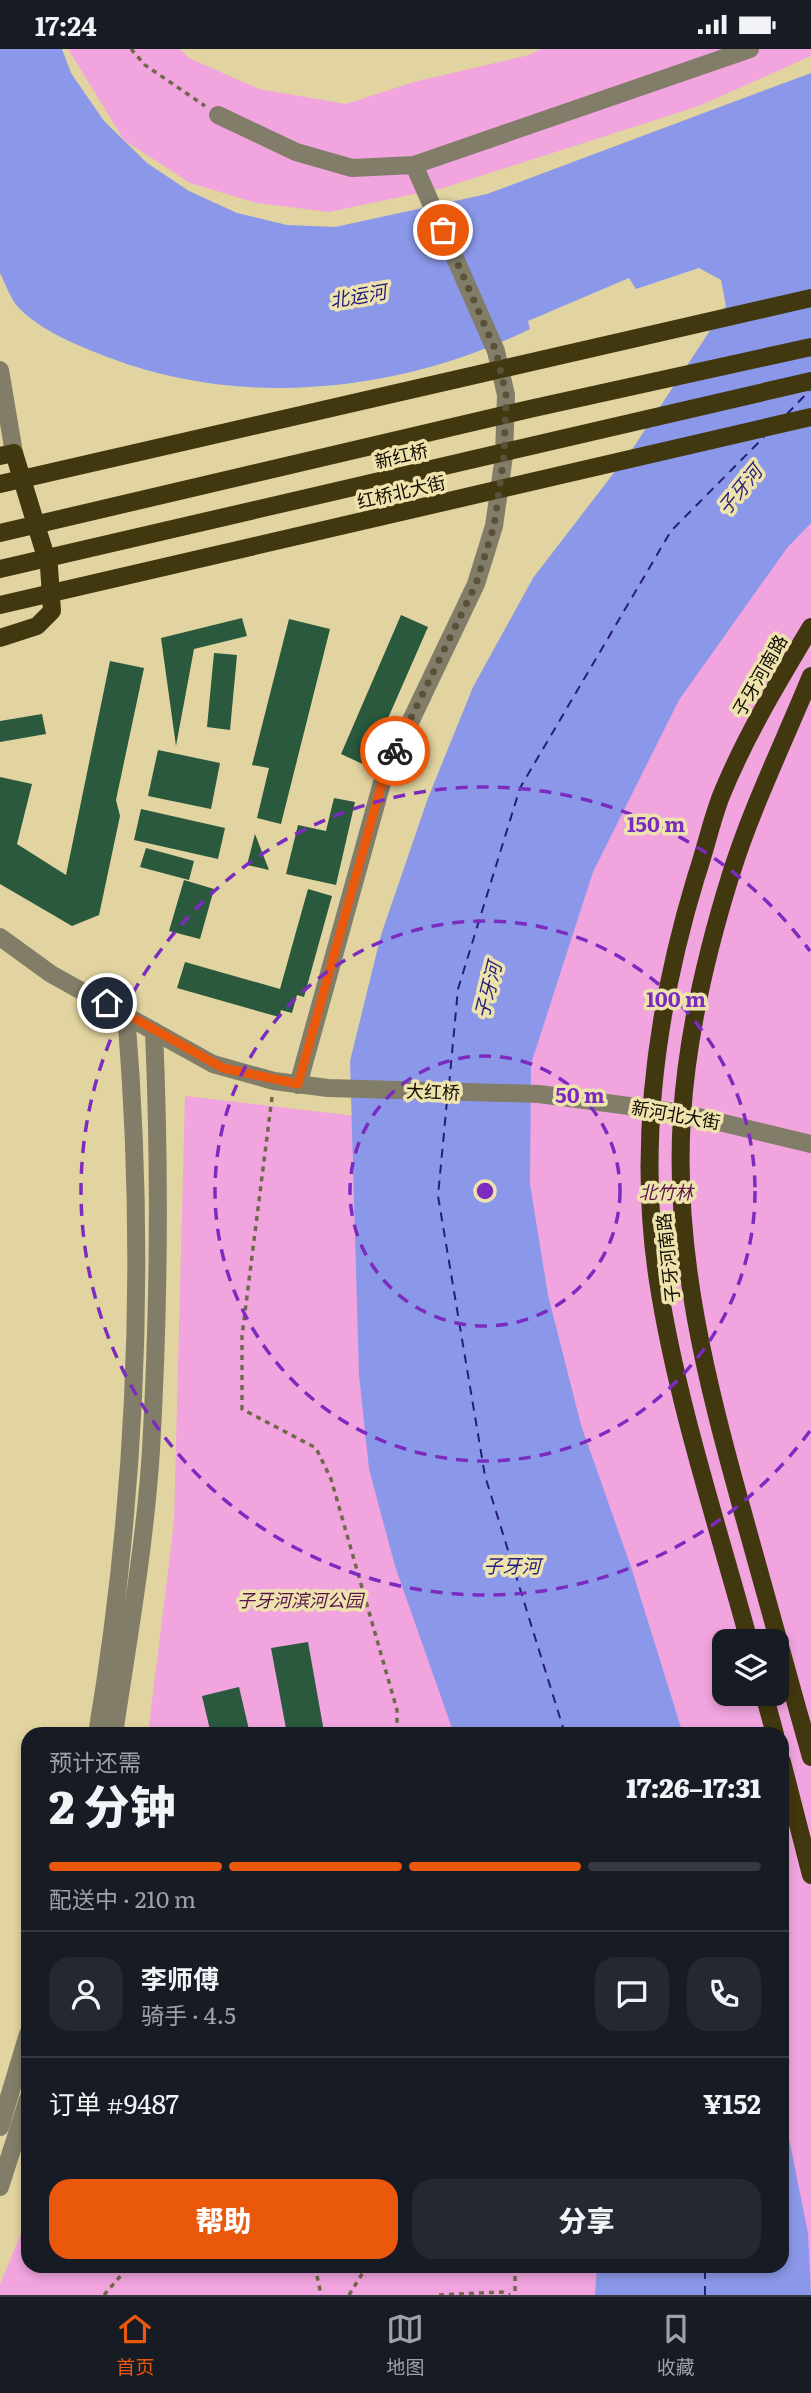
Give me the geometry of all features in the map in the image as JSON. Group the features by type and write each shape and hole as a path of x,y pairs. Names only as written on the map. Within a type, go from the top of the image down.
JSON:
{"main road":[{"path":"0,484 811,298"},
{"name":"新红桥","path":"0,533 534,408 811,347"},
{"name":"新红桥","path":"0,569 811,381"},
{"name":"红桥北大街","path":"0,605 811,417"},
{"path":"0,638 37,626 52,611 49,567 7,454"},
{"name":"子牙河南路","path":"746,1629 671,1349 655,1256 649,1150 650,1108 664,1002 679,935 721,797 758,717 811,628"},
{"name":"子牙河南路","path":"811,676 732,872 702,987 682,1113 680,1150 690,1285 709,1391 811,1757"},
{"path":"649,1150 656,1136 666,1134 675,1138 680,1150"},
{"path":"767,1706 773,1727"},
{"path":"789,1789 811,1875"}],"street":[{"path":"218,115 296,152 352,168 414,165 750,49"},
{"path":"0,937 51,974 223,1068 298,1084 383,779 476,584 494,526 504,456 506,395 496,351 414,165"},
{"path":"0,370 7,454"},
{"path":"98,1727 116,1592 139,1284 136,1137 126,1013"},
{"path":"115,1727 135,1604 150,1451 159,1147 154,1031"},
{"name":"大红桥","path":"298,1084 328,1088 539,1094"},
{"name":"新河北大街","path":"539,1094 682,1113 811,1144"},
{"path":"0,2127 21,2057"},
{"path":"0,2187 21,2121"}],"path":[{"path":"131,49 145,65 218,115"},
{"path":"274,1081 242,1336 242,1409 316,1448 331,1479 397,1710 397,1727"},
{"path":"104,2295 123,2273"},
{"path":"315,2273 321,2295"},
{"path":"349,2295 363,2273"},
{"path":"439,2295 502,2292 513,2295 515,2273"}],"green space":[{"path":"68,49 180,49 189,58 259,89 346,104 414,82 529,55 541,49 811,49 811,56 699,106 443,188 329,212 257,203 190,183 124,140"},
{"name":"北竹林","path":"811,502 811,2295 789,2270 789,1727 652,1727 532,1330 521,1050 594,822"},
{"name":"子牙河滨河公园","path":"185,1096 372,1118 490,1727 149,1727 174,1522"},
{"path":"21,2234 21,2273 619,2273 620,2295 0,2295 0,2284"}],"water":[{"name":"子牙河","path":"0,49 62,49 71,73 104,121 147,163 189,191 237,213 287,225 335,227 487,194 811,73 811,523 787,548 679,700 593,872 531,1064 530,1184 548,1295 581,1425 631,1567 681,1727 452,1727 395,1566 369,1469 359,1375 350,1061 381,935 428,798 473,687 533,578 633,448 726,306 721,280 699,268 636,289 629,278 528,321 530,329 429,367 376,379 322,386 268,388 214,384 162,374 86,348 61,337 26,315 14,302 0,273"},
{"path":"789,2138 808,2233 811,2295 595,2295 597,2273 789,2273"}],"building":[{"path":"401,615 428,627 367,766 341,754"},
{"path":"242,618 247,636 194,649 176,746 161,638"},
{"path":"289,619 330,629 281,824 257,818 269,768 252,765"},
{"path":"214,653 237,655 230,730 207,727"},
{"path":"110,661 144,668 116,800 120,816 99,915 72,926 0,884 0,777 32,784 17,844 66,875"},
{"path":"42,714 46,734 0,742 0,721"},
{"path":"158,750 220,763 211,809 148,796"},
{"path":"334,798 355,802 336,885 286,874 298,825 326,831"},
{"path":"141,809 225,828 218,859 134,840"},
{"path":"255,834 269,870 247,865"},
{"path":"146,848 194,861 189,880 140,867"},
{"path":"184,880 214,889 200,939 169,931"},
{"path":"308,889 332,896 304,997 297,995 292,1013 281,1010 279,1017 177,988 185,962 280,989"},
{"path":"308,1642 323,1727 286,1727 271,1648"},
{"path":"239,1687 248,1727 209,1727 202,1696"}],"ferry route":[{"path":"787,414 810,390"},
{"path":"449,1085 458,989 520,788 671,531 764,437"},
{"path":"447,1101 438,1196 485,1476 563,1727"},
{"path":"705,2273 705,2295"}],"way so far":[{"path":"395,751 476,584 494,526 504,456 506,395 496,351 443,230"}],"route":[{"path":"107,1003 223,1068 298,1084 383,779 395,751"}],"water label":[{"name":"北运河","path":"358,295"}]}
